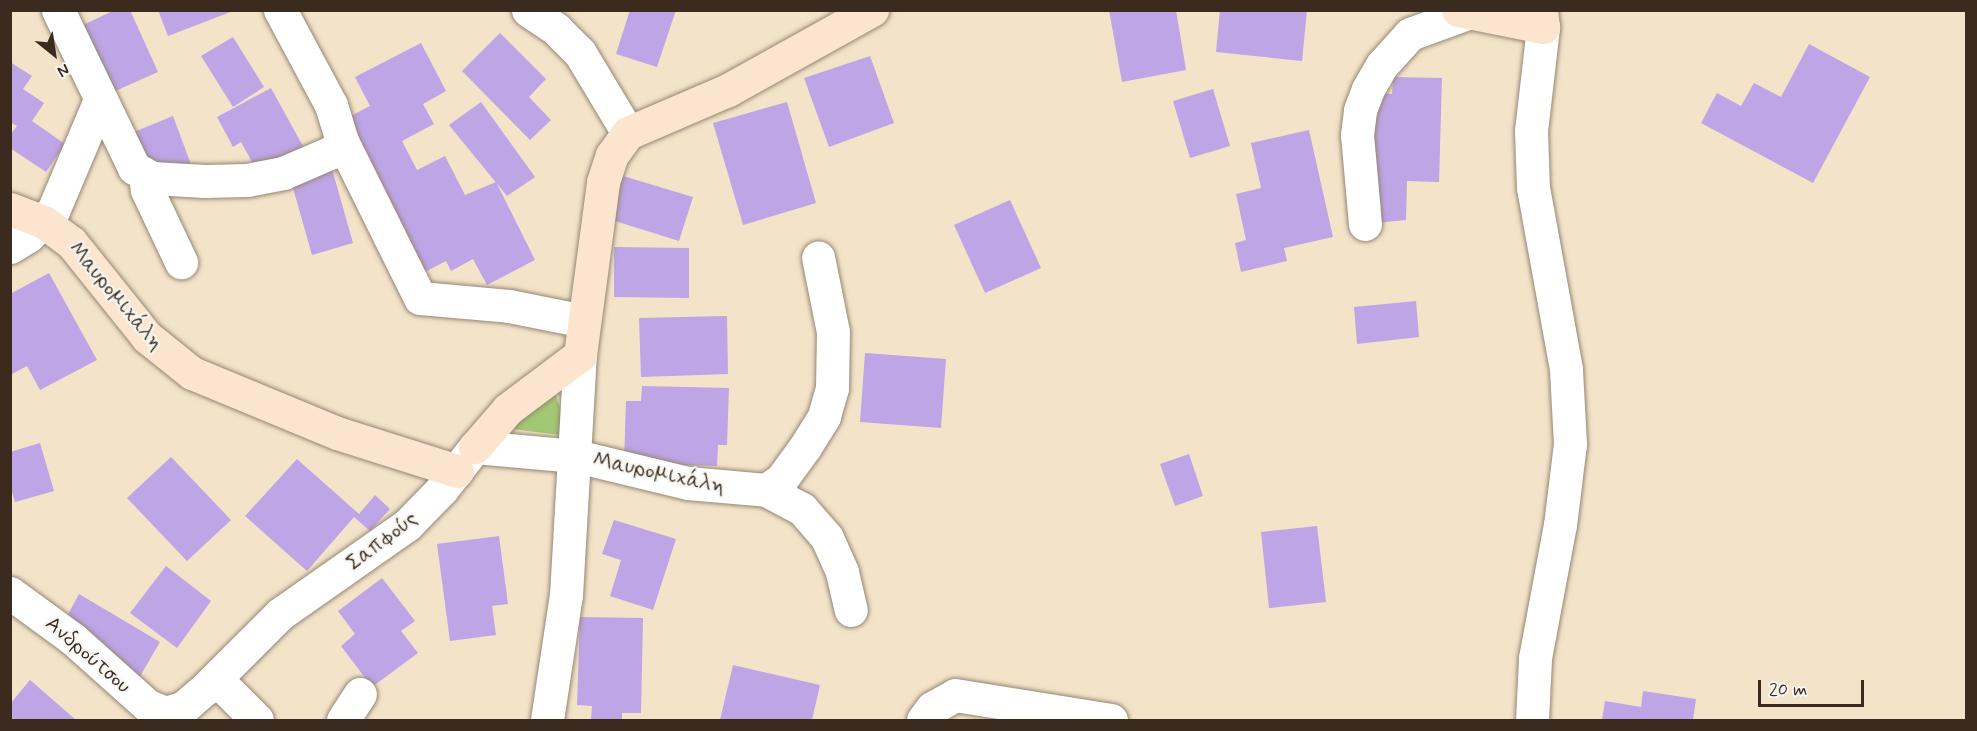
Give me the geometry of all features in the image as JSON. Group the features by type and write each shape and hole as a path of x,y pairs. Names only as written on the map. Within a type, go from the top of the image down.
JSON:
{"street":[{"path":"58,10 99,102 129,160 145,176 147,190 181,262"},
{"path":"280,10 331,105 342,141 420,298 509,306 584,321"},
{"path":"528,10 556,29 580,54 628,133"},
{"path":"547,720 567,595 580,355 603,182 612,155 628,133 738,85 872,10"},
{"path":"1365,224 1357,135 1360,110 1368,88 1382,65 1410,34 1461,12 1542,19 1531,131 1533,188 1560,327 1570,435 1566,488 1534,658 1532,720"},
{"path":"10,247 44,222 64,192 99,102"},
{"path":"145,176 206,181 257,178 300,167 332,153 342,141"},
{"name":"Μαυρομιχάλη","path":"10,209 44,222 71,242 160,351 184,368 337,433 466,459 576,456 688,483 766,490"},
{"path":"818,257 833,332 832,388 824,416 805,447 781,480 766,490 802,509 827,537 842,572 851,610"},
{"name":"Σαπφούς","path":"216,679 267,624 407,525 508,409 580,355"},
{"name":"Ανδρούτσου","path":"10,593 67,634 148,706 166,717 184,707 216,679"},
{"path":"216,679 257,720"},
{"path":"923,720 932,708 955,695 1111,720"}],"green space":[{"path":"554,389 562,414 560,435 512,429 517,415"}],"building":[{"path":"115,10 130,10 158,72 113,92 83,25"},
{"path":"158,10 233,10 233,11 168,36"},
{"path":"630,10 676,10 657,67 616,54"},
{"path":"1109,10 1176,10 1186,70 1122,82"},
{"path":"1220,10 1307,10 1302,61 1216,52"},
{"path":"500,33 546,79 529,97 551,120 530,140 462,71"},
{"path":"233,37 264,87 233,107 201,56"},
{"path":"421,43 446,91 423,104 434,124 402,141 417,170 445,156 465,195 496,182 535,260 487,285 473,259 451,271 446,261 421,274 345,119 370,106 355,77"},
{"path":"1809,44 1870,77 1813,183 1701,123 1717,93 1741,106 1754,83 1781,97"},
{"path":"870,56 894,123 829,147 804,78"},
{"path":"10,62 32,76 23,89 44,103 32,121 65,144 46,172 10,148 10,135 17,126 10,122"},
{"path":"1393,77 1442,78 1439,182 1407,181 1406,220 1365,224 1374,93 1392,94"},
{"path":"271,88 304,148 258,173 241,142 233,147 217,117"},
{"path":"1213,89 1230,146 1190,158 1173,101"},
{"path":"481,102 535,177 507,196 449,125"},
{"path":"787,102 816,203 743,225 713,123"},
{"path":"173,116 193,170 145,176 129,134"},
{"path":"1309,130 1333,237 1284,248 1287,261 1241,272 1235,243 1246,240 1236,194 1261,188 1251,143"},
{"path":"332,169 353,243 312,255 291,181"},
{"path":"613,173 693,197 679,241 599,216"},
{"path":"1010,200 1041,268 985,293 954,225"},
{"path":"614,247 689,248 689,298 614,297"},
{"path":"49,273 97,360 40,390 27,366 10,375 10,294"},
{"path":"1416,301 1419,337 1357,344 1354,307"},
{"path":"727,316 728,374 641,377 639,318"},
{"path":"865,353 946,359 941,428 860,422"},
{"path":"642,386 729,388 727,445 718,445 717,466 624,463 626,401 641,401"},
{"path":"40,443 54,491 15,502 10,485 10,452"},
{"path":"1189,454 1203,496 1175,506 1160,464"},
{"path":"171,457 231,520 187,561 127,498"},
{"path":"297,459 359,514 375,495 390,509 370,531 354,517 307,571 245,516"},
{"path":"614,520 676,539 653,610 610,596 621,560 602,554"},
{"path":"1317,526 1326,602 1269,608 1261,532"},
{"path":"499,536 508,604 492,606 496,635 450,641 437,544"},
{"path":"166,566 211,601 177,648 130,613"},
{"path":"382,578 415,621 401,631 418,653 372,687 341,646 355,634 338,611"},
{"path":"79,594 160,642 139,678 60,629"},
{"path":"580,617 643,618 641,713 622,713 622,720 591,720 592,706 577,705"},
{"path":"733,665 820,685 812,720 720,720"},
{"path":"30,680 76,720 10,720 10,704"},
{"path":"1643,691 1696,699 1693,720 1602,720 1605,701 1641,707"}]}
